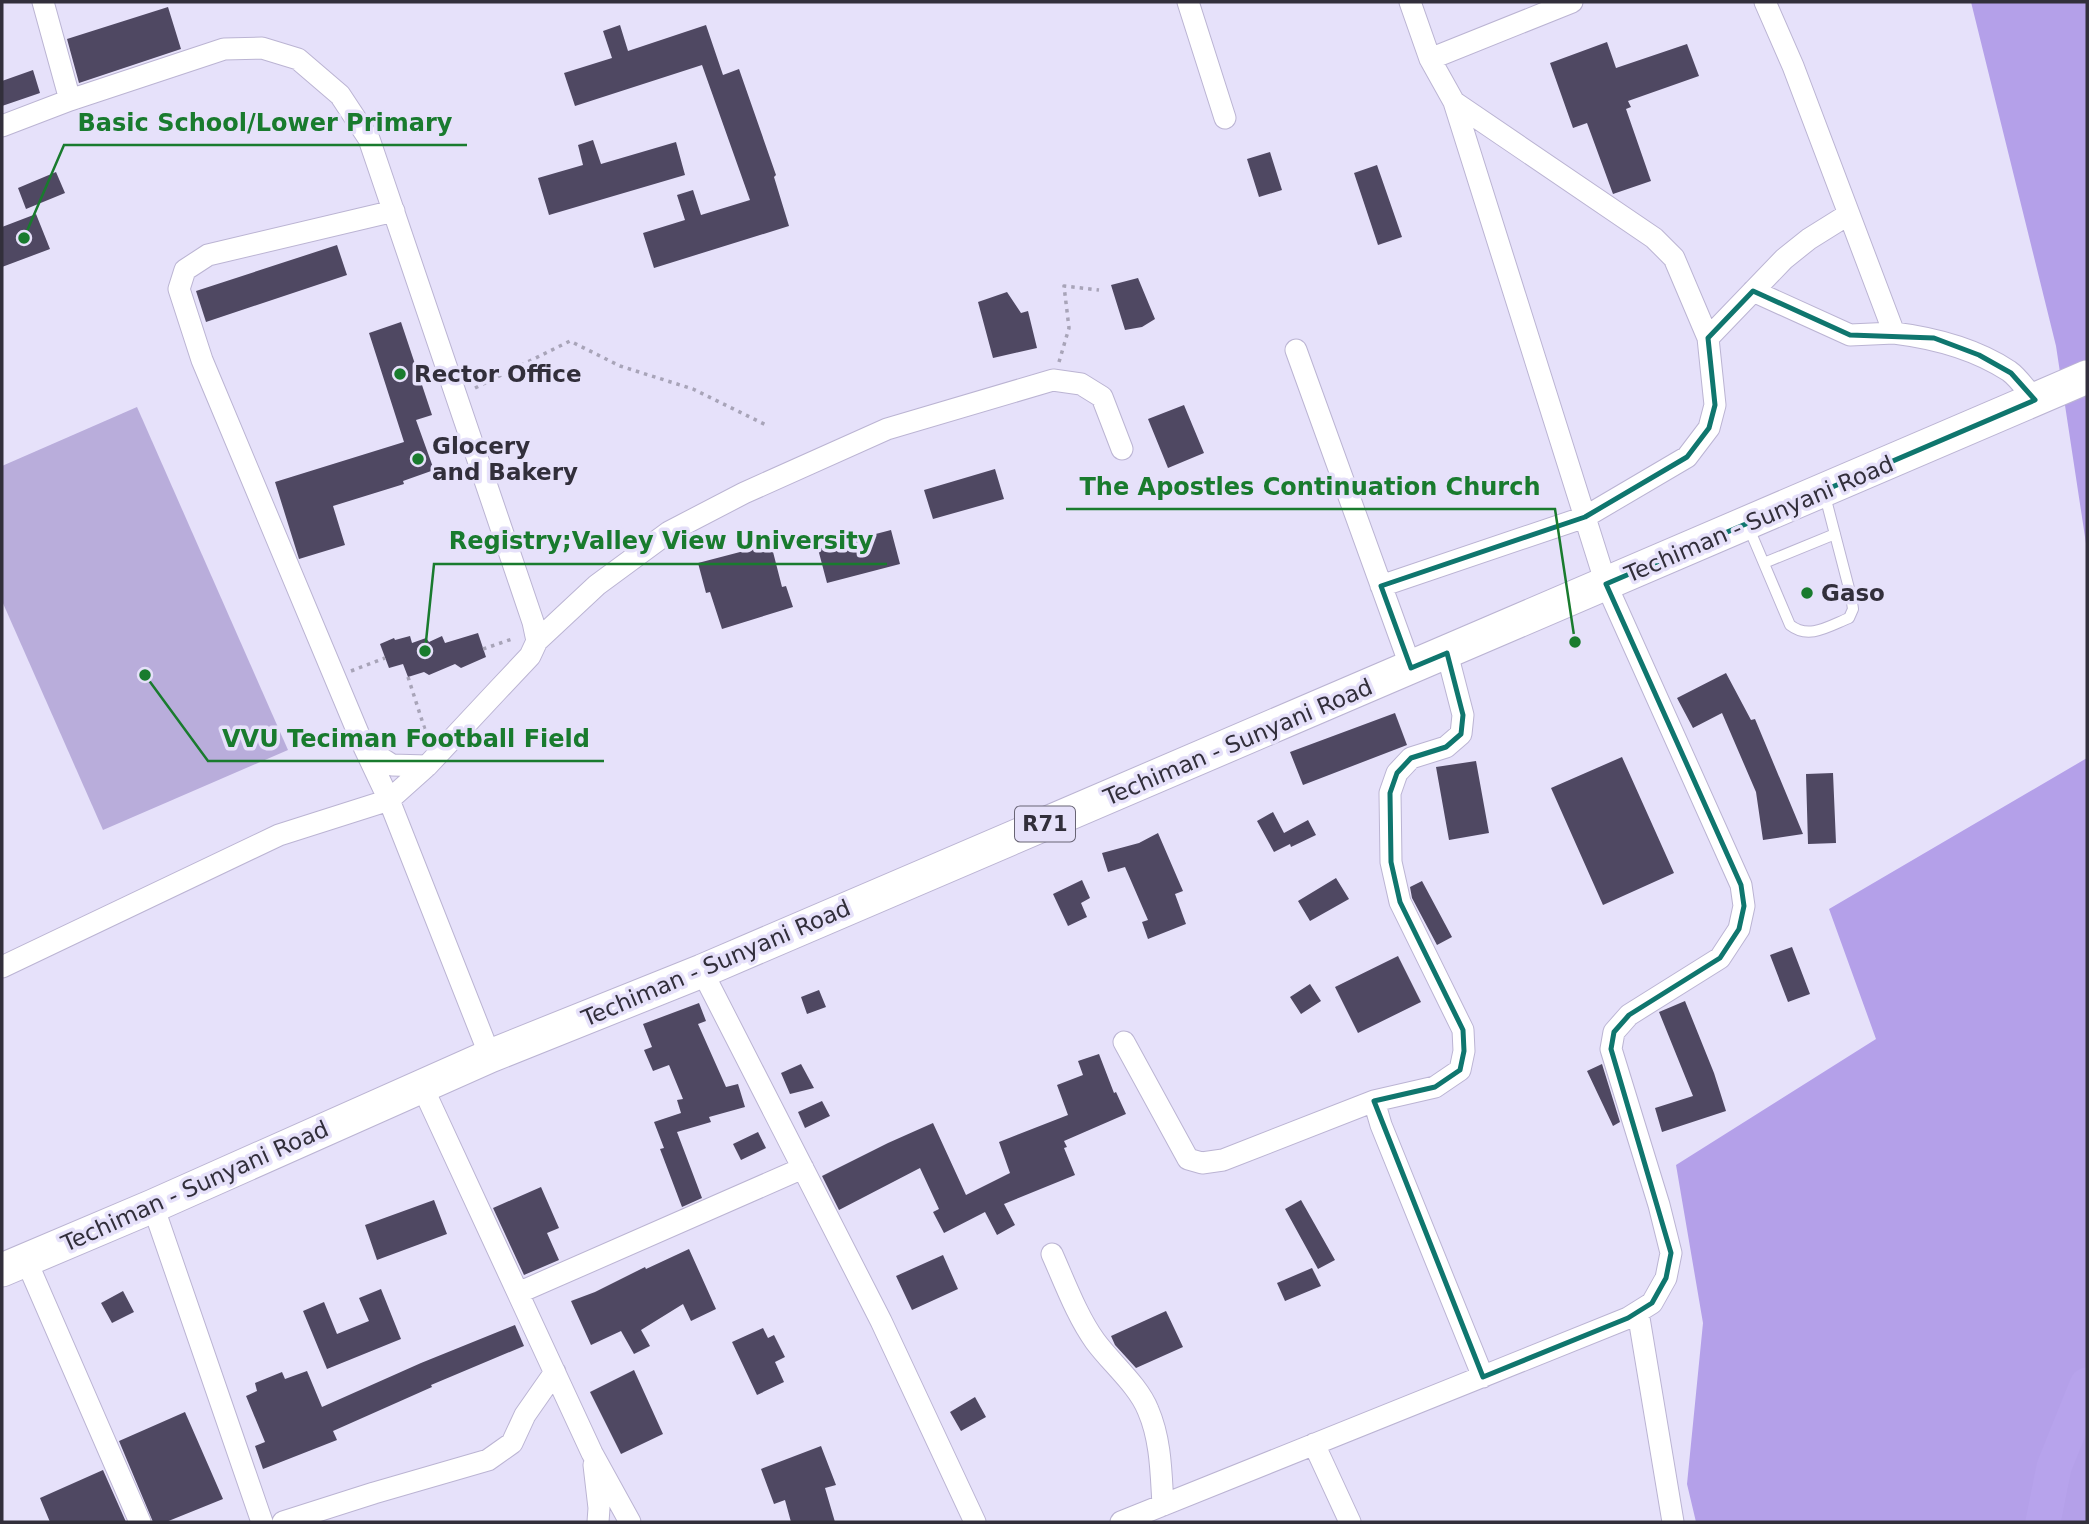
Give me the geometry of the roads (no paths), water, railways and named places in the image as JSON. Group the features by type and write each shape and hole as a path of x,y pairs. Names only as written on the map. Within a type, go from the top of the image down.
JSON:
{"main road":[{"name":"Techiman - Sunyani Road","path":"14,1265 490,1056 702,971 2087,377"}],"street":[{"path":"43,2 70,100"},
{"path":"1188,2 1225,118"},
{"path":"1121,1522 1628,1318 1652,1303 1666,1278 1671,1253 1611,1049 1614,1032 1629,1015 1720,958 1739,929 1744,906 1741,886 1606,584 1454,102 1430,59 1410,2"},
{"path":"1430,59 1572,2"},
{"path":"1765,2 1793,66 1894,333"},
{"path":"2,126 224,48 262,48 298,59 340,94 369,139 458,396 537,641"},
{"path":"1381,586 1585,517 1687,457 1709,428 1715,405 1708,338 1674,258 1654,238 1454,102"},
{"path":"394,211 208,256 185,270 179,289 202,360 364,747 389,800 490,1056"},
{"path":"1708,338 1784,259 1809,239 1849,214"},
{"path":"1753,291 1850,335 1894,333 1934,338 1979,355 2011,373 2035,400"},
{"path":"1296,350 1411,668"},
{"path":"2,967 279,835 389,800 430,763 530,656 537,641 597,585 669,533 744,493 887,429 1053,380 1081,384 1102,397 1122,449"},
{"path":"1124,1042 1188,1158 1202,1163 1223,1160 1374,1101 1435,1087 1460,1070 1464,1051 1463,1030 1400,902 1391,862 1390,793 1397,773 1411,758 1446,747 1461,734 1463,715 1447,653"},
{"path":"364,747 392,765 430,763"},
{"path":"702,971 881,1321 975,1522"},
{"path":"422,1086 592,1453 630,1522"},
{"path":"1374,1101 1483,1377"},
{"path":"518,1293 803,1168"},
{"path":"153,1206 262,1522"},
{"path":"1052,1254 1094,1340 1148,1409 1160,1452 1163,1505"},
{"path":"14,1265 140,1522"},
{"path":"1638,1312 1673,1522"},
{"path":"284,1522 488,1460 512,1443 525,1415 555,1372"},
{"path":"1314,1444 1350,1522"},
{"path":"592,1453 599,1508 598,1522"}],"lane":[{"path":"1747,524 1790,625 1798,632 1810,633 1849,618 1853,610 1823,491"},
{"path":"1764,563 1835,534"}],"waterway":[{"path":"2043,1522 2054,1467 2087,1385"}],"place":[{"name":"Basic School/Lower Primary","path":"24,238"},
{"name":"Rector Office","path":"400,374"},
{"name":"Glocery and Bakery","path":"418,459"},
{"name":"Gaso","path":"1807,593"},
{"name":"The Apostles Continuation Church","path":"1575,642"},
{"name":"Registry;Valley View University","path":"425,651"},
{"name":"VVU Teciman Football Field","path":"145,675"}]}
